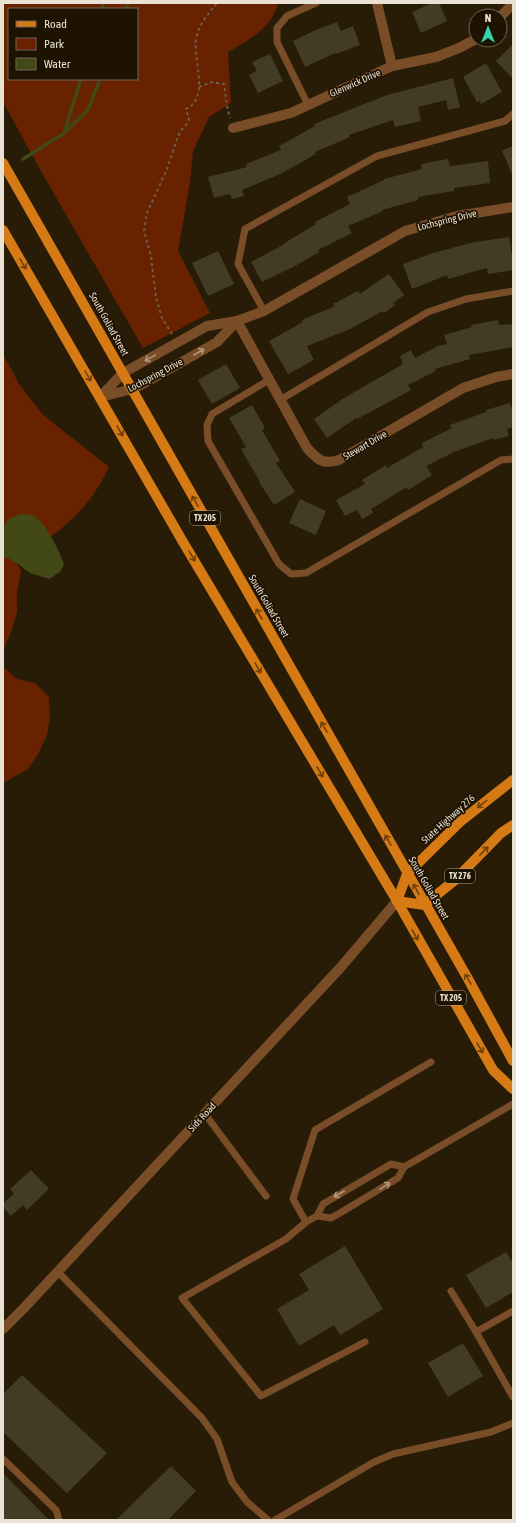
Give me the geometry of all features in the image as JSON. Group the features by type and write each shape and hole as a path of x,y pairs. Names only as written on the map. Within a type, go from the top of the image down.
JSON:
{"main road":[{"name":"South Goliad Street","path":"3,163 424,905 477,995 513,1061"},
{"name":"TX 205","path":"3,230 183,542 397,901 493,1070 513,1089"},
{"name":"State Highway 276","path":"397,901 407,874 461,821 513,780"},
{"name":"TX 276","path":"424,905 456,880 501,833 513,825"},
{"path":"397,901 424,905"}],"street":[{"path":"377,3 392,66"},
{"name":"Glenwick Drive","path":"233,128 291,113 392,66 436,57 468,43"},
{"name":"Lochspring Drive","path":"100,398 122,373 207,326 237,321 264,311 405,231 457,216 513,206"},
{"name":"Lochspring Drive","path":"100,398 132,389 217,342 237,321"},
{"name":"Stewart Drive","path":"237,321 307,448 317,458 329,463 339,460 463,388 496,377 513,374"},
{"name":"Sids Road","path":"3,1329 58,1272 341,967 397,901"}],"lane":[{"path":"308,105 277,42 277,28 287,16 316,3"},
{"path":"264,311 238,264 245,229 378,156 506,121 513,114"},
{"path":"280,400 428,312 466,299 513,291"},
{"path":"269,380 212,414 207,425 208,441 279,564 291,574 306,573 501,460 513,459"},
{"path":"306,1222 293,1199 315,1130 431,1062"},
{"path":"317,1216 331,1218 340,1213 398,1178 404,1166 513,1104"},
{"path":"205,1114 266,1196"},
{"path":"365,1342 261,1396 182,1298 286,1239 306,1222 317,1216 323,1204 390,1164 404,1166"},
{"path":"58,1272 202,1418 217,1439 232,1482 247,1502 268,1520"},
{"path":"451,1291 513,1397"},
{"path":"476,1332 513,1311"},
{"path":"275,1520 374,1462 387,1456 491,1432 513,1423"},
{"path":"3,1459 56,1510 59,1520"}],"path":[{"path":"172,336 162,318 156,298 151,256 144,231 145,222 147,213 167,169 178,136 188,120 186,109 196,102 199,87 195,50 196,39 206,16 218,3"},
{"path":"199,87 212,82 224,84 227,106 233,128"}],"green space":[{"path":"3,3 278,3 271,20 259,32 228,52 231,103 209,117 193,151 190,182 178,251 210,313 143,348 42,173 3,102"},
{"path":"3,354 19,384 43,415 109,467 97,488 84,506 69,522 50,537 36,518 18,516 11,519 3,526"},
{"path":"3,556 17,563 21,571 17,591 17,612 3,654"},
{"path":"3,667 17,679 35,683 49,697 50,717 47,735 38,754 28,769 3,783"}],"water":[{"path":"20,514 32,515 40,521 52,539 64,564 60,572 49,579 30,573 17,563 3,556 3,526 10,518"}],"building":[{"path":"432,3 439,3 447,21 421,33 412,12"},
{"path":"337,22 341,31 353,26 360,45 336,54 335,53 305,67 293,41"},
{"path":"513,44 513,79 496,61"},
{"path":"270,54 283,81 258,93 249,75 257,71 252,62"},
{"path":"486,63 502,92 481,104 480,101 477,102 463,77"},
{"path":"453,78 460,107 448,110 446,100 418,107 421,121 395,127 393,120 349,135 350,137 315,152 316,154 280,174 242,190 244,196 232,199 230,194 214,198 208,177 247,167 246,164 281,150 279,146 315,126 314,124 387,95"},
{"path":"513,146 513,176 502,151"},
{"path":"448,159 450,166 488,161 490,183 454,188 454,191 418,197 418,200 382,210 383,211 348,226 352,233 318,250 319,252 295,266 262,282 251,262 283,245 316,224 315,222 350,204 347,197 384,179 422,169 421,164"},
{"path":"509,237 513,270 488,274 487,268 448,279 447,275 412,289 403,264 430,254 470,243"},
{"path":"218,251 234,284 208,296 192,263"},
{"path":"389,274 404,295 393,303 395,305 384,313 383,311 348,330 307,346 314,360 288,374 269,341 303,322 302,320 335,306 333,304 358,291 360,294"},
{"path":"498,320 499,325 513,324 513,347 469,355 470,359 435,369 436,371 408,385 411,390 357,419 356,418 327,438 314,419 344,398 403,364 400,356 411,350 415,358 438,346 447,344 444,335 472,327 471,325"},
{"path":"226,364 240,388 212,404 198,380"},
{"path":"510,403 513,413 513,427 507,429 509,436 494,440 493,438 454,452 426,466 432,475 408,490 407,487 371,509 373,513 362,519 357,510 345,516 336,500 365,484 362,480 386,465 387,468 423,447 422,443 452,428 450,425 486,412 486,410"},
{"path":"252,405 265,428 262,430 280,461 276,463 295,492 274,505 259,482 241,449 246,447 229,418"},
{"path":"300,499 326,511 316,535 289,523"},
{"path":"31,1170 49,1189 27,1210 23,1205 11,1216 3,1207 3,1203 14,1194 10,1189"},
{"path":"345,1246 383,1309 340,1335 334,1325 299,1346 277,1309 309,1290 299,1274"},
{"path":"506,1252 513,1263 513,1292 486,1308 466,1275"},
{"path":"463,1343 483,1376 448,1397 428,1363"},
{"path":"22,1375 107,1453 67,1493 3,1432 3,1394"},
{"path":"171,1466 196,1491 168,1520 116,1520"},
{"path":"3,1473 49,1520 3,1520"}],"waterway":[{"path":"102,8 103,3"},
{"path":"126,8 128,3"},
{"path":"64,133 81,80"},
{"path":"23,159 63,134 88,110 100,80"}]}
